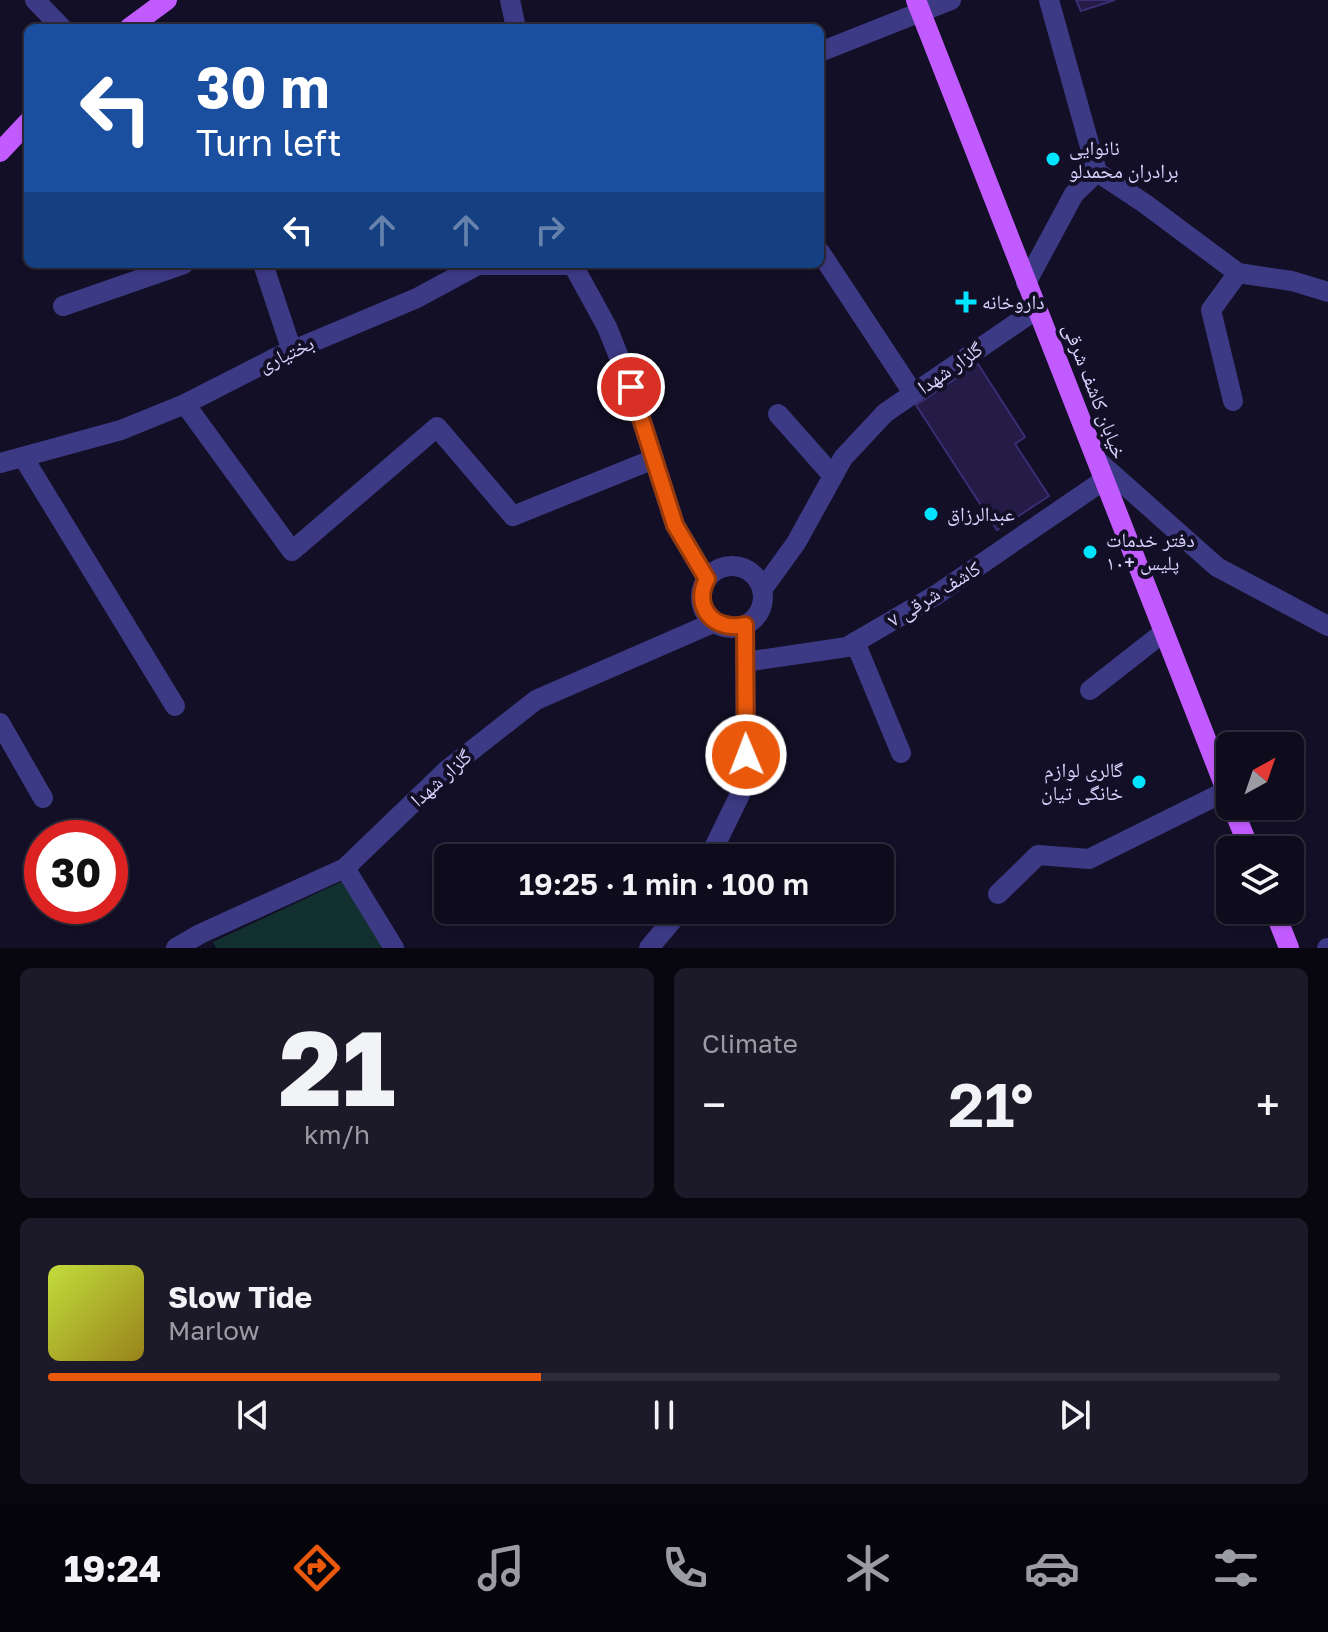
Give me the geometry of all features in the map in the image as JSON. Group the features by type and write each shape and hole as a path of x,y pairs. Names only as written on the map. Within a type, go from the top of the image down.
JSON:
{"main road":[{"path":"134,24 167,0"},
{"name":"خیابان کاشف شرقی","path":"918,6 1216,764"},
{"path":"0,152 24,126"},
{"path":"1280,924 1289,948"}],"street":[{"path":"35,0 58,24"},
{"path":"510,0 515,24"},
{"path":"824,50 918,6 951,0"},
{"path":"1049,0 1097,172 1238,273 1292,281 1328,292"},
{"path":"1026,283 1074,194 1097,172"},
{"path":"824,258 913,393"},
{"path":"63,306 172,268"},
{"path":"264,268 292,351"},
{"name":"بختیاری","path":"0,463 121,430 185,404 292,351 417,298 472,268"},
{"path":"575,268 607,327 631,387 675,525 707,579"},
{"path":"1233,401 1211,310 1238,273"},
{"name":"گلزار شهدا","path":"762,590 796,543 843,458 885,413 1037,309"},
{"path":"185,404 292,551 437,427 513,516 654,459"},
{"path":"778,414 833,476"},
{"path":"23,457 175,706"},
{"path":"1096,460 1217,567 1328,626"},
{"name":"کاشف شرقی ۷","path":"745,662 847,647 936,595 1104,480"},
{"path":"723,567 743,568 752,573 762,590 759,610 745,625 725,627 715,622 703,607 702,587 723,567"},
{"name":"گلزار شهدا","path":"176,948 345,868 448,769 536,700 715,622"},
{"path":"716,844 746,782 745,625"},
{"path":"1090,690 1164,632"},
{"path":"855,642 901,753"},
{"path":"0,723 43,798"},
{"path":"998,894 1038,855 1089,859 1216,805"},
{"path":"345,868 394,948"},
{"path":"649,948 669,924"}],"green space":[{"path":"343,881 388,948 216,948 213,942"}],"building":[{"path":"1076,0 1115,0 1081,11"},
{"path":"978,364 1025,437 1015,444 1049,496 997,530 916,405"}],"place":[{"name":"نانوایی برادران محمدلو","path":"1053,159"},
{"name":"داروخانه","path":"966,302"},
{"name":"عبدالرزاق","path":"931,514"},
{"name":"دفتر خدمات پلیس +۱۰","path":"1090,552"},
{"name":"گالری لوازم خانگی تیان","path":"1139,782"}],"route":[{"path":"631,387 675,525 707,579 702,587 703,607 708,616 725,627 745,625 746,755"}]}
